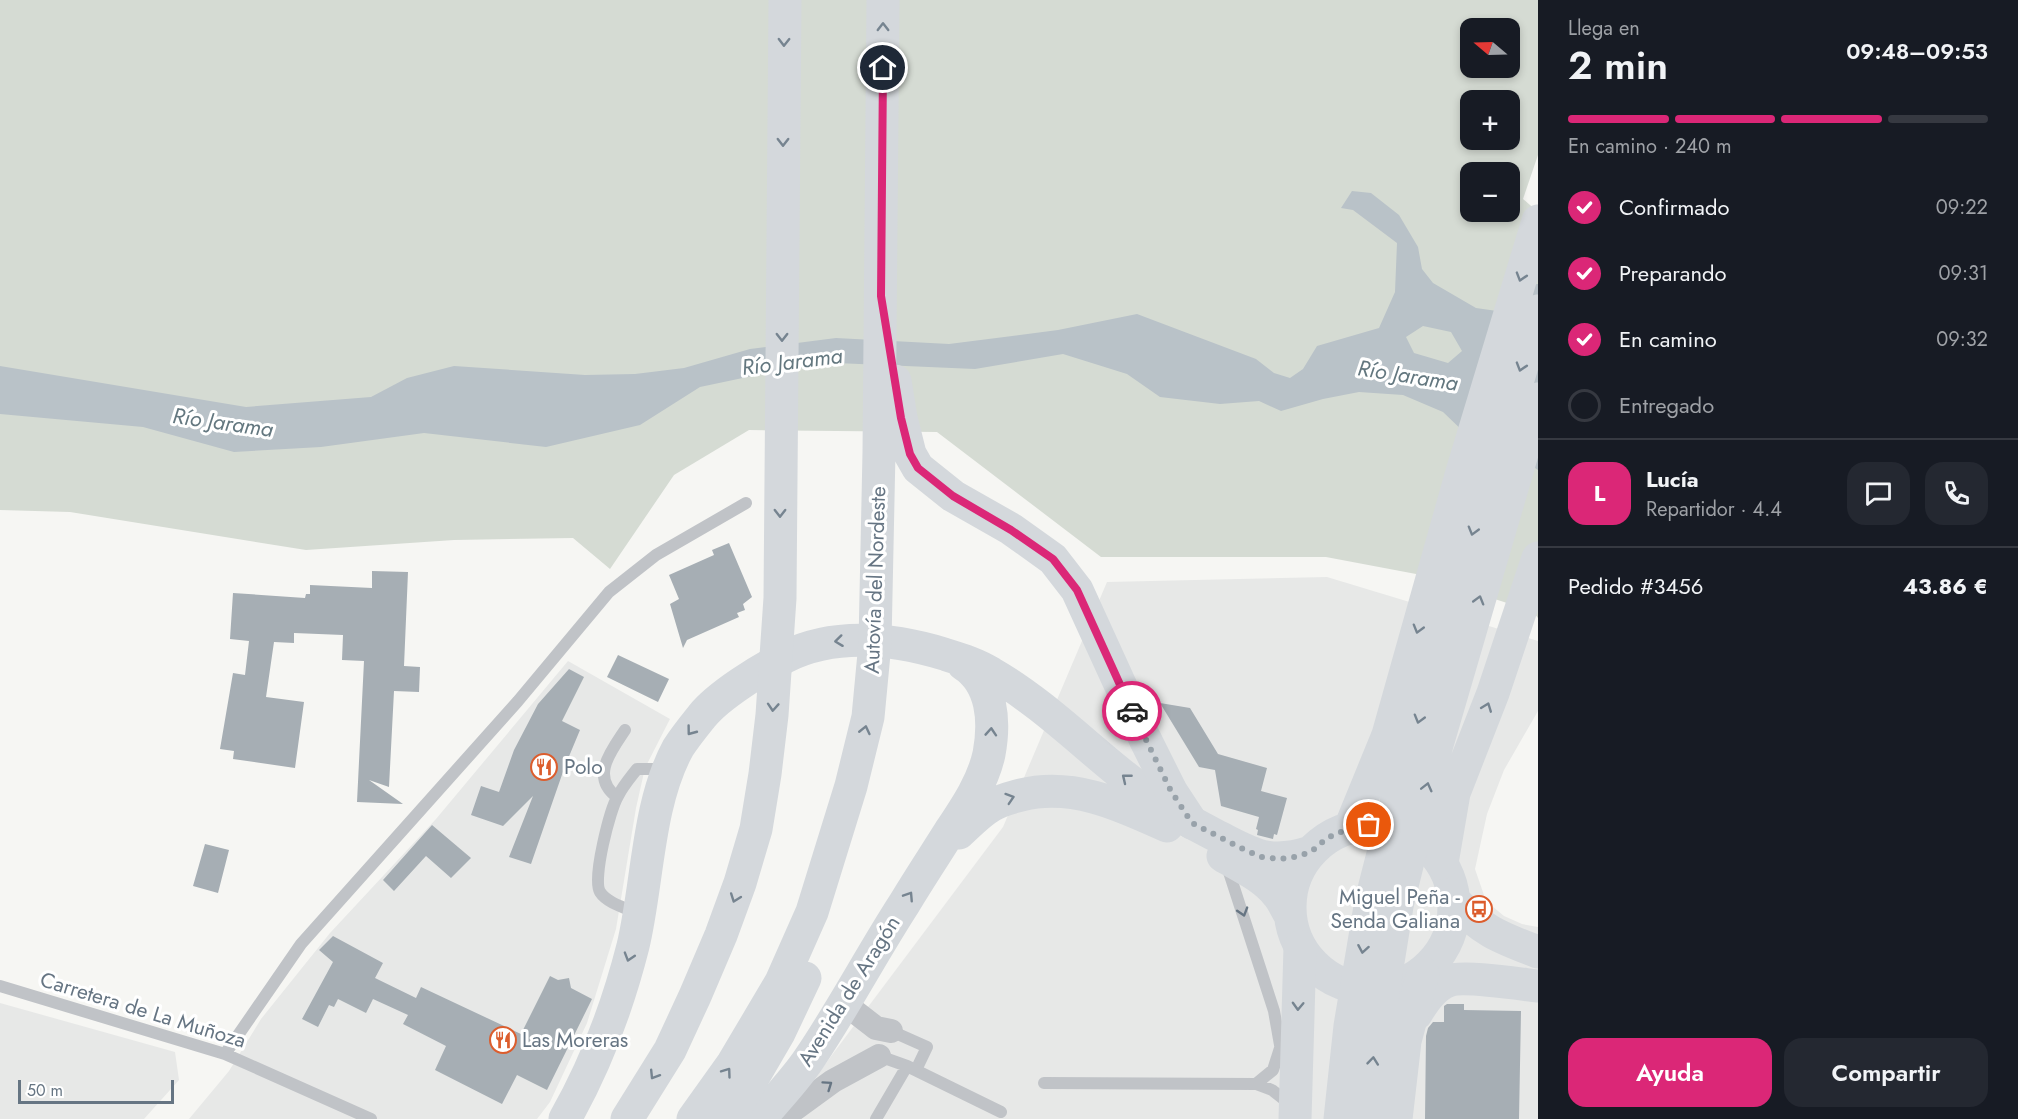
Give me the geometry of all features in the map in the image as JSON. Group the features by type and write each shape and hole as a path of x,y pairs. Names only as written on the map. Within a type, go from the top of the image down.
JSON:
{"main road":[{"path":"627,1119 669,1050 695,996 740,883 756,829 772,715 780,598 785,0"},
{"path":"883,0 881,296 901,418 894,453 918,468 953,496 1011,530 1053,559 1077,590 1145,739 1171,791 1192,823"},
{"path":"1367,1119 1377,1030 1397,906 1436,748 1538,221"},
{"path":"1340,1119 1350,1026 1371,901 1411,744 1538,311"},
{"path":"1359,826 1388,735 1488,477 1538,399"},
{"name":"Autovía del Nordeste","path":"693,1119 733,1063 781,982 812,912 851,786 868,717 894,453"},
{"path":"1434,854 1454,793 1493,693 1538,558"},
{"path":"565,1119 583,1087 611,1017 633,945 654,825 666,774 679,746 706,711 732,690 766,667 802,648 845,640 893,641 918,646 990,672 1026,695 1126,779 1192,823 1261,857 1279,859 1311,852"},
{"name":"Avenida de Aragón","path":"760,1119 808,1062 981,779 989,755 992,726 990,703 983,686 969,668 951,657"},
{"path":"729,1119 779,1033 803,983 830,916 846,871 851,786"},
{"name":"Avenida de Aragón","path":"932,860 978,816 1005,799 1036,791 1054,790 1087,795 1130,809 1255,874 1278,894 1290,915"},
{"path":"1396,1119 1405,1041 1421,972 1451,931 1455,900 1452,886 1434,854 1399,829 1359,826 1327,838 1311,852 1294,888 1290,915 1293,934 1315,967 1335,981 1357,988 1380,990 1421,972 1526,954"},
{"path":"1455,900 1472,920 1526,954 1538,977"},
{"path":"1293,1114 1300,947"},
{"path":"1405,1041 1426,997 1450,980 1477,980 1538,986"}],"street":[{"path":"845,1004 876,1028 891,1031"},
{"path":"781,1119 833,1081 879,1056"}],"lane":[{"path":"225,1054 301,944 518,701 609,592 656,555 746,503"},
{"path":"617,797 609,792 602,773 609,755 625,730"},
{"path":"638,914 611,901 600,892 597,876 609,820 617,797 637,769 654,769 666,774"},
{"path":"1224,856 1274,1011 1293,1114"},
{"name":"Carretera de La Muñoza","path":"0,986 225,1054 371,1119"},
{"path":"876,1119 927,1047 891,1031"},
{"path":"1256,1084 1273,1070 1280,1047"},
{"path":"879,1056 911,1068 1001,1112"},
{"path":"1044,1083 1256,1084 1272,1090 1293,1114"}],"shaded area":[{"path":"0,0 1538,0 1538,155 1523,199 1538,212 1538,618 1534,613 1504,602 1416,574 1326,557 1101,557 937,432 749,430 674,475 610,569 573,538 454,540 306,550 70,512 0,510"},
{"path":"1327,577 1538,641 1538,711 1504,770 1487,814 1475,869 1486,901 1504,916 1522,924 1538,927 1538,1119 784,1119 1003,827 1107,582"},
{"path":"568,661 670,719 645,768 616,929 587,1023 550,1102 537,1119 189,1119 229,1071 261,1019 330,933 436,819"},
{"path":"0,1003 175,1052 179,1080 144,1119 0,1119"}],"water":[{"name":"Río Jarama","path":"1352,191 1371,193 1399,215 1418,247 1422,269 1433,283 1476,308 1497,311 1523,285 1538,284 1538,470 1490,437 1467,435 1443,412 1403,395 1359,392 1281,411 1259,401 1220,404 1160,397 1127,374 1063,354 975,369 836,363 766,373 700,387 640,425 546,447 424,433 321,447 234,452 143,427 0,414 0,366 246,407 371,397 407,378 454,366 585,375 635,374 684,368 750,349 836,338 949,344 1058,330 1137,314 1256,359 1274,373 1290,378 1303,369 1317,346 1379,328 1395,292 1397,243 1353,210 1341,208","holes":["1423,326 1451,332 1462,351 1448,363 1414,353 1406,337"]}],"building":[{"path":"729,543 752,597 743,604 745,610 737,613 739,617 687,640 683,648 670,604 679,599 669,575 714,555 712,550"},
{"path":"372,571 408,572 404,666 420,667 419,692 394,691 389,787 369,780 403,804 357,802 364,661 342,660 343,635 294,633 294,643 274,642 266,697 304,702 295,768 233,759 234,751 220,749 233,673 245,675 249,641 230,639 233,593 305,598 306,594 310,594 310,585 372,588"},
{"path":"618,655 669,679 658,702 607,677"},
{"name":"Polo","path":"569,669 584,677 562,721 580,730 531,864 509,857 533,796 503,826 471,815 481,786 499,792 514,750 538,704"},
{"path":"1160,703 1190,708 1218,754 1267,768 1261,791 1287,798 1277,835 1274,834 1273,839 1257,835 1259,817 1221,806 1215,770 1199,767"},
{"path":"432,825 471,858 451,878 426,856 394,891 383,880"},
{"path":"205,844 229,850 218,893 193,886"},
{"name":"Las Moreras","path":"333,936 383,963 375,978 416,998 421,987 521,1034 550,976 558,980 569,978 571,988 592,999 547,1090 517,1075 502,1104 435,1070 446,1046 403,1024 408,1015 373,999 366,1013 338,999 334,1007 329,1005 318,1027 302,1019 333,962 319,950"},
{"path":"1464,1004 1464,1010 1521,1011 1519,1119 1425,1119 1426,1036 1433,1022 1444,1022 1444,1006"}],"way so far":[{"path":"1132,711 1171,791 1192,823 1243,849 1261,857 1279,859 1294,857 1311,852 1327,838 1350,828 1369,825"}],"place":[{"name":"Polo","path":"544,767"},
{"name":"Miguel Peña - Senda Galiana","path":"1479,909"},
{"name":"Las Moreras","path":"503,1040"}],"route":[{"path":"883,68 881,296 901,418 910,454 918,468 953,496 1011,530 1053,559 1077,590 1132,711"}]}
